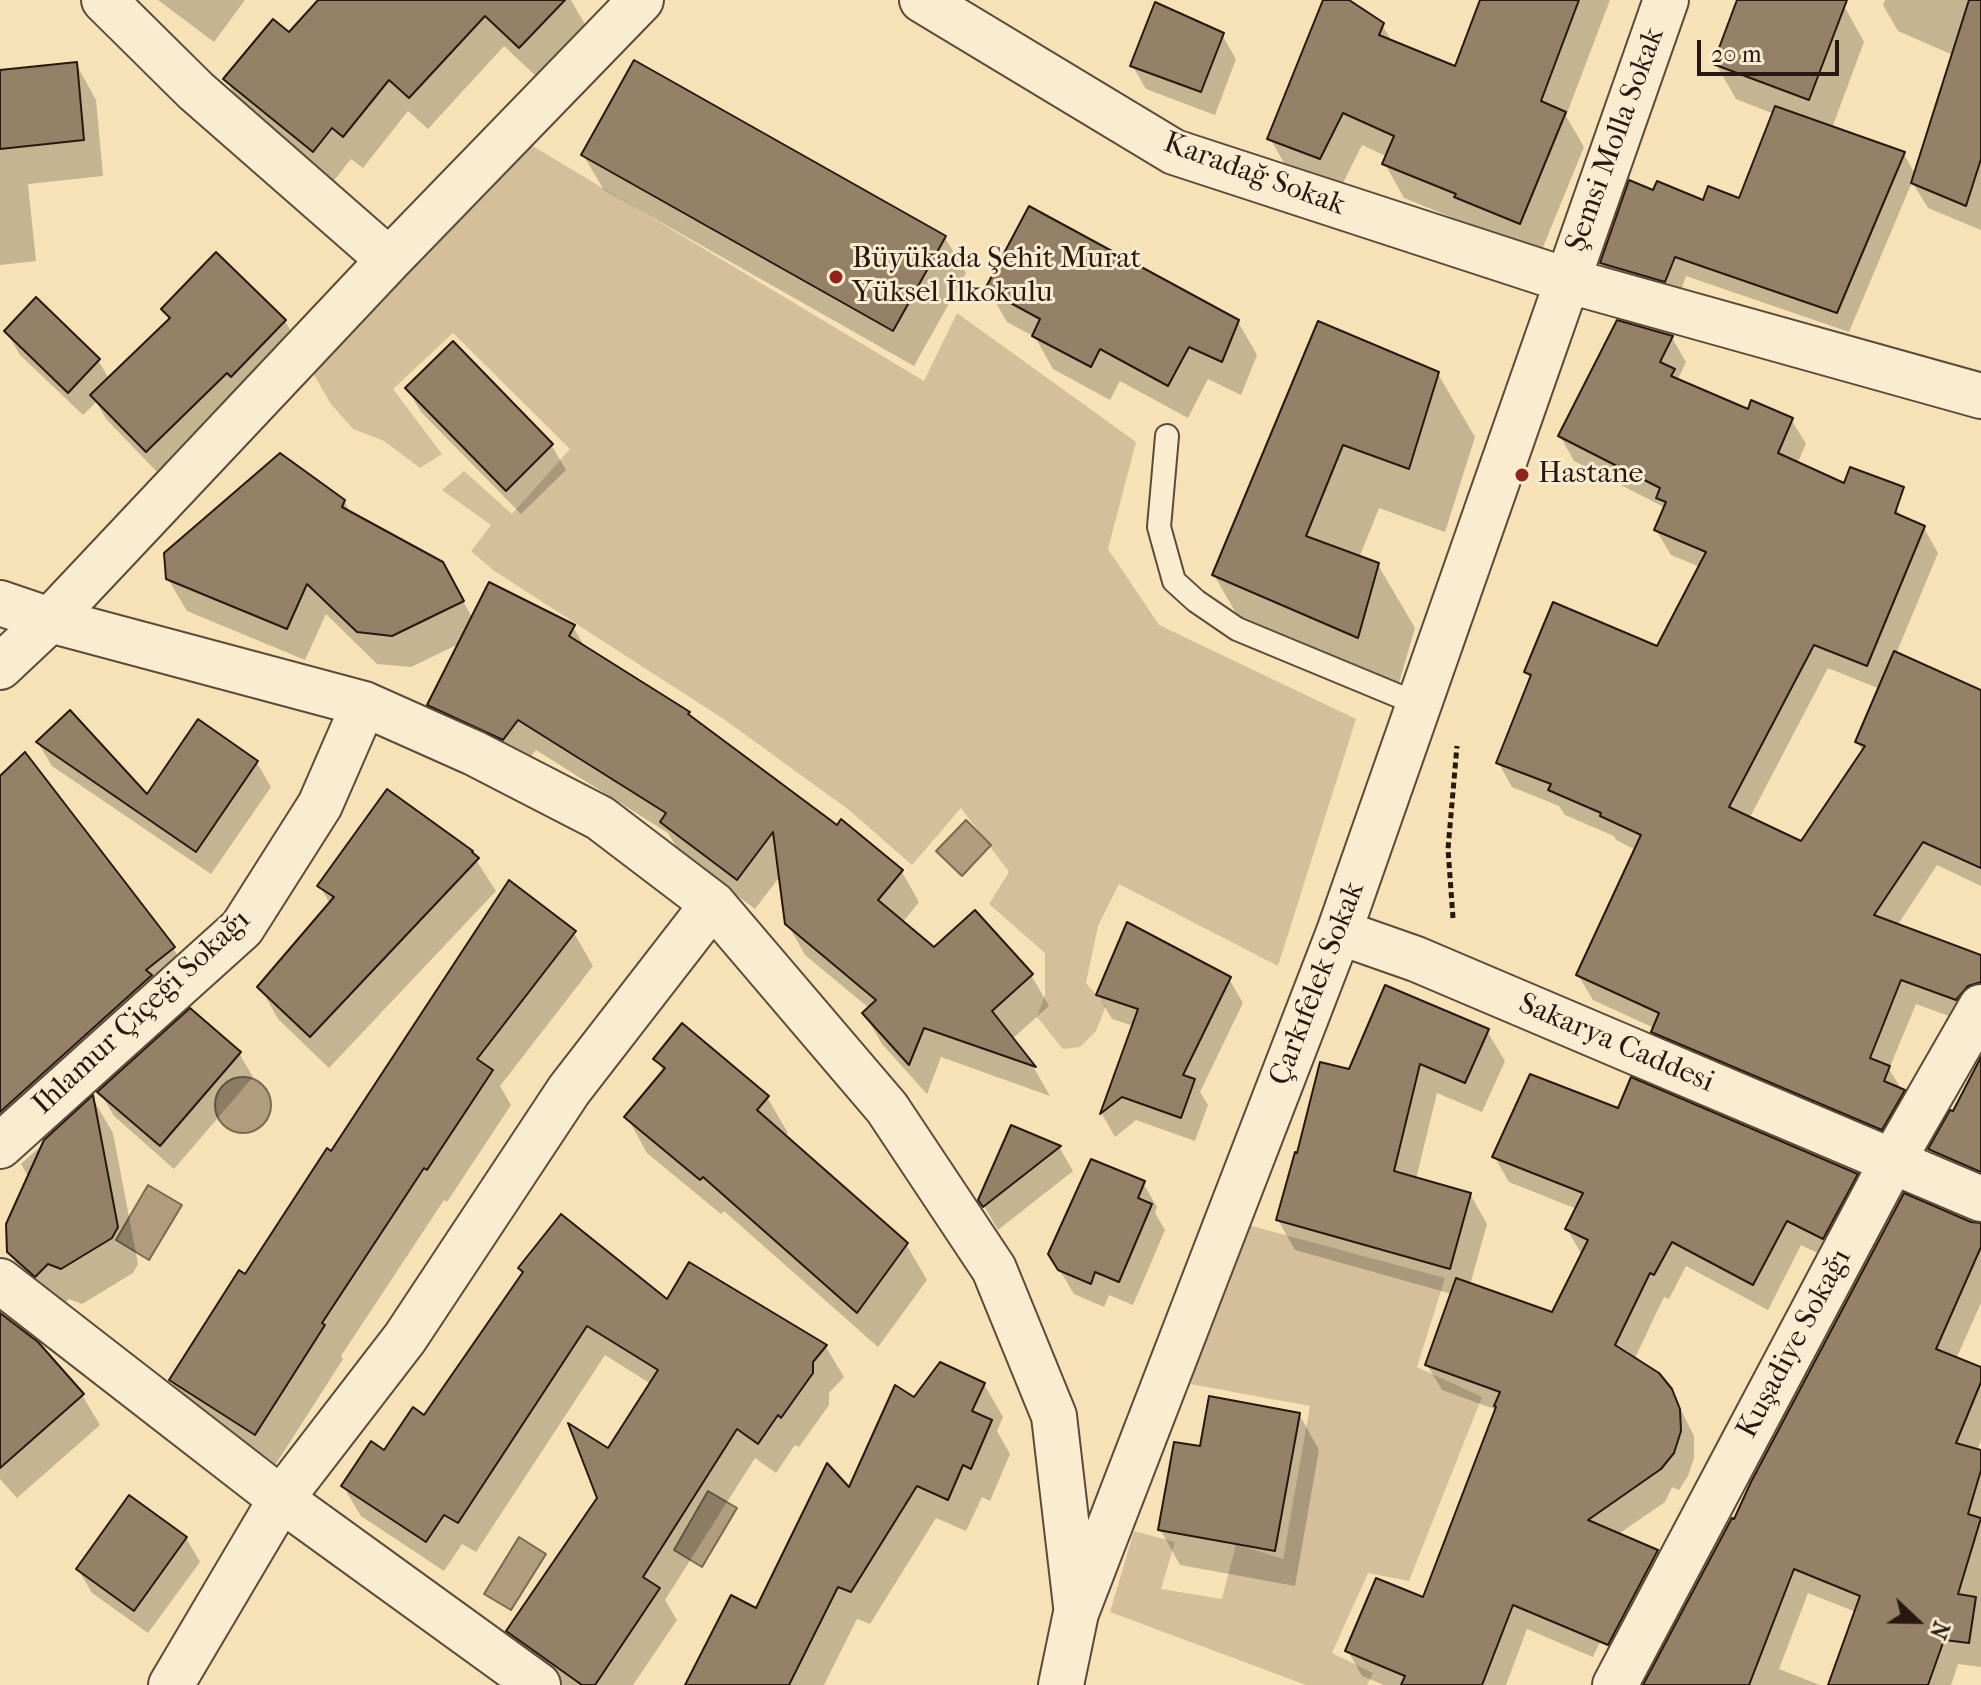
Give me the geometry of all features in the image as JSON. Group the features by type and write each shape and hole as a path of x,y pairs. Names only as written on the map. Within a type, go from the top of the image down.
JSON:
{"street":[{"path":"104,0 196,91 389,260"},
{"path":"0,667 50,620 389,260 641,0"},
{"name":"Karadağ Sokak","path":"922,0 1174,152 1566,280 1981,396"},
{"name":"Şemsi Molla Sokak","path":"1566,280 1666,0"},
{"name":"Çarkıfelek Sokak","path":"1061,1685 1076,1613 1339,932 1566,280"},
{"path":"0,603 50,620 364,704 474,753 600,818 713,904 887,1108 994,1269 1054,1416 1076,1613"},
{"name":"Ihlamur Çiçeği Sokağı","path":"0,1146 242,928 320,805 364,704"},
{"path":"171,1685 281,1499 405,1338 569,1090 713,904"},
{"name":"Sakarya Caddesi","path":"1339,932 1416,959 1981,1199"},
{"name":"Kuşadiye Sokağı","path":"1615,1685 1892,1162 1981,1007"},
{"path":"0,1281 281,1499 538,1685"}],"lane":[{"path":"1167,436 1159,527 1174,581 1196,601 1237,629 1418,704"}],"path":[{"path":"1453,918 1448,849 1458,733"}],"shaded area":[{"path":"526,142 924,381 957,313 1136,442 1108,549 1159,625 1356,719 1278,966 1119,884 1098,926 1086,983 1106,1006 1096,1031 1080,1047 1063,1049 1037,1017 1045,995 1045,953 989,904 1009,872 961,808 912,865 849,810 725,720 493,570 471,551 491,525 442,490 464,471 512,514 570,449 453,333 393,389 442,454 420,468 384,441 353,429 331,404 313,373"},
{"path":"966,820 991,845 962,876 936,851"},
{"path":"243,1077 263,1085 271,1105 263,1125 243,1133 223,1125 215,1105 223,1085"},
{"path":"148,1185 182,1205 149,1260 116,1240"},
{"path":"1248,1225 1445,1278 1417,1367 1482,1397 1409,1581 1368,1573 1332,1653 1373,1673 1367,1685 1306,1685 1110,1612 1134,1531 1175,1542 1161,1589 1222,1599 1236,1544 1283,1559 1310,1406 1190,1384"},
{"path":"708,1491 737,1508 702,1567 674,1550"},
{"path":"519,1537 546,1554 511,1610 484,1594"}],"building":[{"path":"318,0 565,0 519,48 485,16 409,98 389,80 343,137 332,128 313,152 223,79 273,19 289,32"},
{"path":"1323,0 1349,0 1384,23 1379,35 1455,66 1480,0 1579,0 1541,101 1566,112 1520,224 1382,164 1394,136 1343,113 1320,159 1267,139"},
{"path":"1737,0 1847,0 1809,100 1713,64"},
{"path":"1969,0 1981,0 1981,159 1966,206 1911,183"},
{"path":"1155,2 1224,33 1201,92 1130,66"},
{"path":"634,60 946,236 893,331 581,155"},
{"path":"77,62 84,140 0,149 0,70"},
{"path":"1775,106 1905,152 1837,313 1675,257 1665,282 1600,263 1629,180 1653,190 1657,181 1703,200 1708,186 1739,198"},
{"path":"1029,206 1239,320 1222,362 1189,347 1168,386 1100,349 1091,367 1032,336 1040,319 985,289"},
{"path":"216,252 286,320 231,377 227,373 146,452 90,395 170,318 161,309"},
{"path":"36,297 100,359 68,393 4,331"},
{"path":"1617,320 1673,336 1660,362 1675,369 1671,376 1748,409 1751,400 1793,418 1778,453 1844,483 1850,467 1904,487 1895,513 1925,526 1867,666 1814,645 1729,807 1801,841 1865,746 1855,742 1894,651 1981,690 1981,868 1923,842 1874,915 1981,955 1981,982 1968,986 1956,1000 1901,980 1870,1058 1890,1066 1884,1081 1905,1090 1882,1130 1651,1032 1659,1013 1576,975 1641,835 1548,790 1551,784 1496,763 1531,675 1524,672 1553,602 1657,646 1706,552 1654,530 1666,502 1656,498 1660,488 1558,436"},
{"path":"1318,321 1439,372 1409,469 1343,445 1306,536 1379,563 1358,638 1212,575"},
{"path":"453,341 553,444 506,491 405,388"},
{"path":"280,453 345,500 342,507 443,562 464,601 392,636 357,632 307,584 287,629 166,579 164,553"},
{"path":"489,582 575,625 569,636 690,712 688,714 837,825 841,819 903,870 878,900 934,947 975,910 1033,974 992,1011 1036,1067 924,1028 909,1065 862,1013 876,1000 785,924 773,832 737,880 660,822 666,813 518,720 503,740 427,705"},
{"path":"70,710 147,794 198,719 258,761 196,852 36,742"},
{"path":"25,752 175,947 146,970 152,975 0,1112 0,776"},
{"path":"387,789 479,858 310,1037 257,987 334,897 317,886"},
{"path":"509,880 576,931 477,1059 493,1070 322,1323 325,1325 255,1435 169,1380 239,1270 245,1274 327,1148 331,1151"},
{"path":"1127,922 1231,977 1183,1075 1195,1079 1181,1118 1122,1097 1100,1114 1138,1009 1096,995"},
{"path":"1385,985 1489,1029 1465,1083 1420,1064 1394,1171 1471,1193 1450,1269 1276,1220 1320,1062 1349,1069"},
{"path":"190,1008 241,1052 160,1146 97,1092"},
{"path":"682,1023 769,1096 757,1110 908,1243 857,1313 703,1177 700,1180 624,1117 665,1068 653,1059"},
{"path":"1981,1057 1981,1172 1928,1149 1950,1110 1953,1111"},
{"path":"1530,1074 1618,1108 1631,1077 1858,1174 1823,1239 1787,1221 1753,1285 1672,1242 1654,1275 1650,1273 1615,1345 1659,1373 1672,1389 1680,1409 1681,1431 1674,1453 1661,1469 1588,1520 1658,1550 1608,1645 1513,1605 1482,1685 1401,1685 1405,1676 1345,1651 1376,1578 1423,1597 1496,1407 1500,1392 1425,1365 1456,1278 1552,1312 1588,1240 1565,1229 1583,1193 1492,1157"},
{"path":"93,1095 118,1227 112,1238 61,1269 48,1264 35,1277 7,1252 6,1224 44,1140"},
{"path":"1011,1125 1061,1146 983,1207 978,1200"},
{"path":"1091,1159 1145,1181 1138,1198 1152,1204 1119,1282 1095,1272 1091,1284 1058,1270 1048,1254"},
{"path":"1904,1193 1971,1222 1981,1223 1981,1247 1936,1349 1981,1367 1981,1382 1956,1443 1981,1450 1981,1470 1968,1514 1981,1518 1958,1594 1976,1597 1969,1643 1944,1640 1928,1685 1828,1685 1860,1596 1794,1569 1749,1685 1643,1685 1734,1519"},
{"path":"561,1214 667,1299 689,1262 827,1345 813,1362 813,1373 758,1444 737,1429 643,1577 660,1588 595,1685 582,1685 506,1631 597,1498 568,1423 608,1448 658,1370 587,1326 458,1523 444,1515 426,1542 341,1486 371,1441 384,1450 413,1407 424,1415 523,1272 518,1268"},
{"path":"0,1313 38,1342 84,1394 0,1468"},
{"path":"940,1362 985,1383 972,1411 992,1420 971,1469 963,1465 948,1500 917,1486 851,1592 838,1587 789,1685 685,1685 731,1595 756,1608 827,1463 849,1487 895,1385 914,1397"},
{"path":"1209,1396 1300,1413 1275,1551 1158,1530 1174,1442 1200,1446"},
{"path":"129,1495 187,1537 134,1611 76,1569"}],"place":[{"name":"Büyükada Şehit Murat Yüksel İlkokulu","path":"836,277"},
{"name":"Hastane","path":"1522,475"}]}
